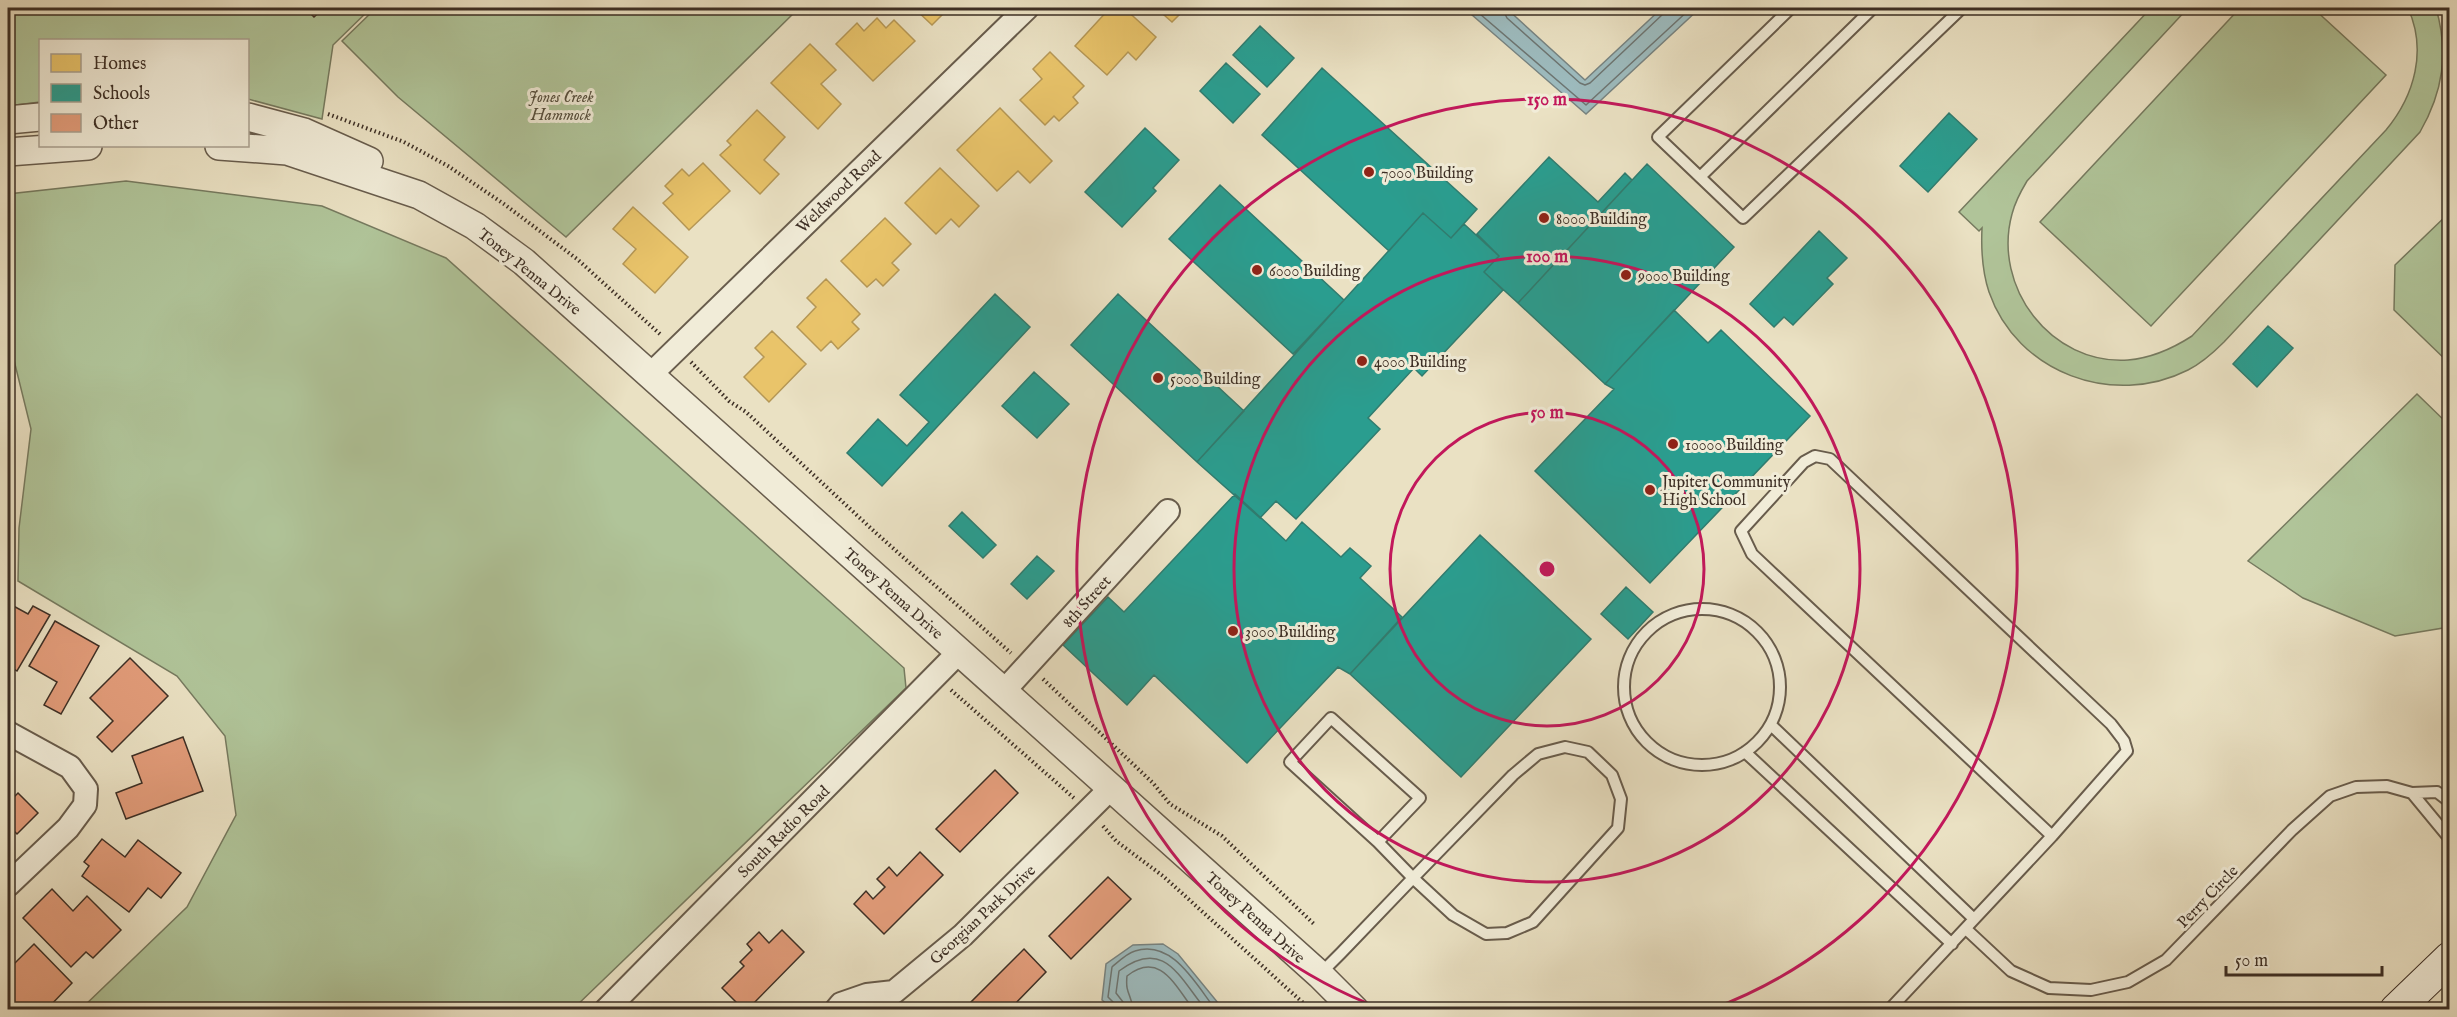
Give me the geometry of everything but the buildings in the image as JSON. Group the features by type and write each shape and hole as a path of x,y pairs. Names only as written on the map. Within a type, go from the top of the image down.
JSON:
{"main road":[{"path":"2396,1010 2450,958"}],"street":[{"name":"Weldwood Road","path":"650,375 1027,8"},
{"path":"8,120 39,117"},
{"name":"Toney Penna Drive","path":"249,117 304,132 394,172 419,195"},
{"path":"8,152 75,147"},
{"name":"Toney Penna Drive","path":"233,147 287,151 419,195 475,226 524,262 1320,975 1355,1010"},
{"name":"8th Street","path":"1003,692 1168,511"},
{"name":"South Radio Road","path":"606,1010 959,652"},
{"path":"8,733 70,767 86,789 85,805 68,828 8,885"},
{"name":"Georgian Park Drive","path":"836,1010 841,1005 867,995 896,1001 1111,788"}],"lane":[{"path":"1791,8 1658,137 1743,218 1962,8"},
{"path":"1700,177 1873,8"},
{"path":"1889,1010 2052,836 2127,751 2124,741 2111,724 1830,459 1815,456 1804,462 1741,531 1752,554 2052,836"},
{"path":"1705,608 1721,611 1754,628 1772,652 1779,670 1779,698 1770,725 1745,752 1730,760 1703,765 1684,763 1666,756 1648,743 1627,710 1624,679 1634,647 1652,626 1675,613 1705,608"},
{"path":"1320,975 1413,878 1513,775 1538,754 1565,747 1588,752 1612,775 1621,799 1618,828 1533,922 1507,933 1486,934 1453,915 1413,878 1378,842 1290,762 1331,718 1420,798 1378,842"},
{"path":"1770,725 1974,918"},
{"path":"1745,752 1952,944"},
{"name":"Perry Circle","path":"1966,929 2012,971 2049,988 2091,990 2128,982 2166,960 2292,830 2330,796 2356,787 2387,786 2412,793 2436,792 2450,801"},
{"path":"2412,793 2450,838"}],"path":[{"path":"328,114 404,142 448,166 504,204 577,259 663,338"},
{"path":"691,362 729,401 746,412 876,533 1003,646"},
{"path":"1045,681 1154,783 1170,804 1222,836 1315,924"},
{"path":"950,690 1077,800"},
{"path":"1098,820 1116,841 1163,876 1311,1010"}],"green space":[{"path":"8,8 371,8 333,45 322,119 249,99 249,39 39,39 39,102 8,106"},
{"name":"Jones Creek Hammock","path":"376,8 799,8 566,237 398,97 342,41"},
{"path":"2151,8 2188,8 2027,181 2012,214 2008,241 2011,268 2020,294 2034,316 2052,335 2075,350 2100,358 2128,360 2154,355 2192,336 2386,130 2404,102 2415,72 2417,40 2408,8 2436,8 2442,41 2442,72 2434,102 2420,132 2216,350 2188,370 2159,381 2129,385 2099,383 2071,376 2044,362 2021,344 2003,320 1989,292 1982,260 1982,228 1979,231 1959,212"},
{"path":"2240,8 2313,8 2386,75 2151,326 2040,222"},
{"path":"126,181 322,206 446,258 904,668 906,688 573,1009 81,1009 187,907 236,815 225,736 177,676 18,581 19,528 31,429 8,336 8,194"},
{"path":"2449,213 2449,363 2394,310 2395,265"},
{"path":"2417,394 2449,425 2449,627 2395,636 2303,598 2248,561"}],"water":[{"path":"1464,8 1506,8 1585,80 1662,8 1700,8 1586,114"},
{"path":"1163,944 1178,954 1223,1009 1113,1009 1102,1000 1106,964 1133,945"}],"place":[{"name":"7000 Building","path":"1369,172"},
{"name":"8000 Building","path":"1544,218"},
{"name":"6000 Building","path":"1257,270"},
{"name":"9000 Building","path":"1626,275"},
{"name":"4000 Building","path":"1362,361"},
{"name":"5000 Building","path":"1158,378"},
{"name":"10000 Building","path":"1673,444"},
{"name":"Jupiter Community High School","path":"1650,490"},
{"name":"3000 Building","path":"1233,631"}]}
